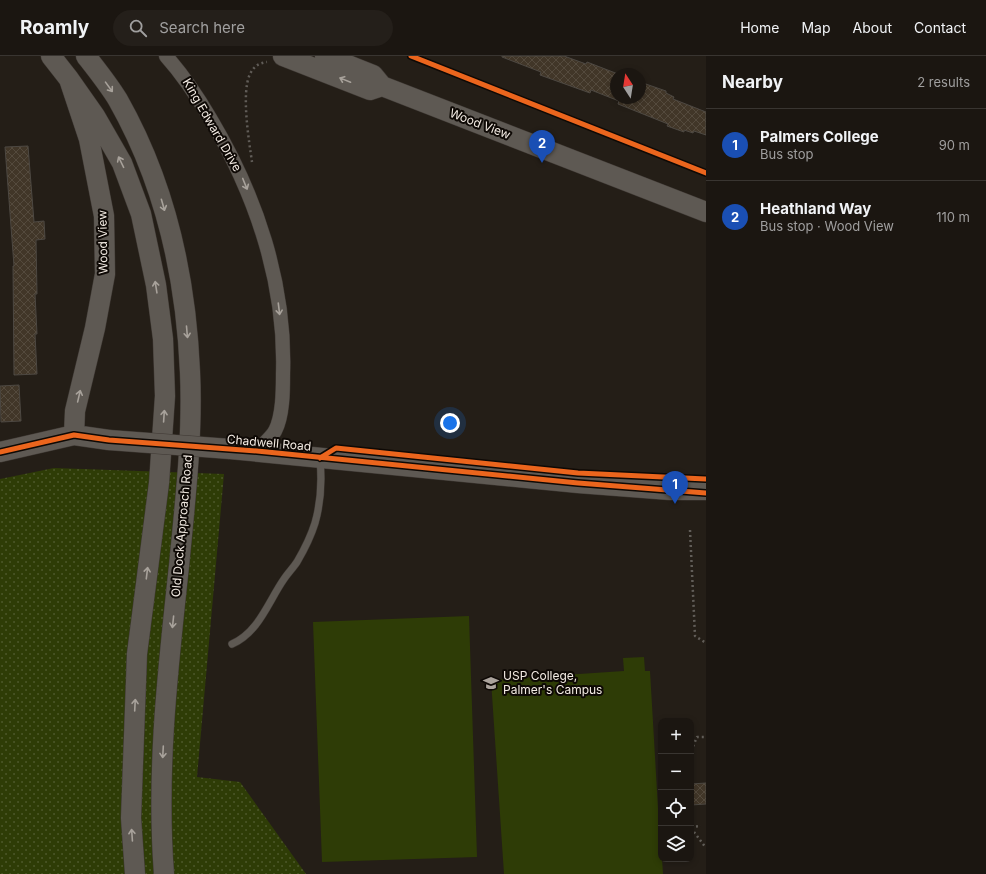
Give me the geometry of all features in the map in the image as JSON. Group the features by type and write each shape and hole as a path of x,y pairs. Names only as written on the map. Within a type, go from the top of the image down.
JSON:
{"street":[{"name":"Wood View","path":"52,56 69,79 90,139 104,216 104,274 95,328 75,411 74,435"},
{"name":"Old Dock Approach Road","path":"86,56 117,98 141,144 162,201 175,246 184,305 190,372 190,416 186,492 165,702 161,780 161,835 164,874"},
{"name":"King Edward Drive","path":"166,56 182,73 204,108 242,177 258,216 276,280 284,349 282,401 275,430 257,451"},
{"name":"Wood View","path":"326,56 373,75 382,86 706,212"},
{"path":"277,58 370,90 382,86"},
{"path":"69,79 95,116 122,163 140,214 156,285 163,339 166,396 159,483 138,654 131,818 135,874"},
{"name":"Chadwell Road","path":"0,452 74,435 109,440 257,451 578,483 670,490 706,490"}],"lane":[{"path":"232,644 244,639 258,622 284,579 297,562 306,544 314,524 319,505 322,479 320,458"}],"path":[{"path":"242,177 252,167 247,125 248,82 250,74 260,63 277,58"},
{"path":"690,530 695,636 706,643"},
{"path":"694,744 697,738 706,737"},
{"path":"694,827 700,826"},
{"path":"694,832 706,848"}],"green space":[{"path":"54,468 224,474 197,777 240,782 306,874 0,874 0,479"},
{"path":"469,616 477,857 322,862 313,622"},
{"path":"644,657 645,671 650,671 658,808 658,862 662,862 663,874 504,874 491,680 624,671 623,658"}],"building":[{"path":"564,56 586,64 587,62 610,71 610,97 591,90 590,93 540,75 541,72 502,57"},
{"path":"646,84 666,91 666,93 674,97 673,99 706,112 706,135 694,131 693,133 684,130 684,132 667,126 668,124 618,104 646,104"},
{"path":"28,146 34,222 44,221 45,239 36,240 37,294 35,294 37,334 35,334 37,374 14,375 14,266 5,147"},
{"path":"19,385 21,421 1,422 0,386"},
{"path":"706,783 706,804 694,805 694,784"}],"cycle path":[{"path":"411,56 706,173"},
{"path":"0,452 74,435 109,440 257,451 578,483 706,493"},
{"path":"320,458 336,448 578,473 706,479"}],"place":[{"name":"Heathland Way","path":"542,163"},
{"name":"Palmers College","path":"675,504"},
{"name":"USP College, Palmer's Campus","path":"491,683"}]}
